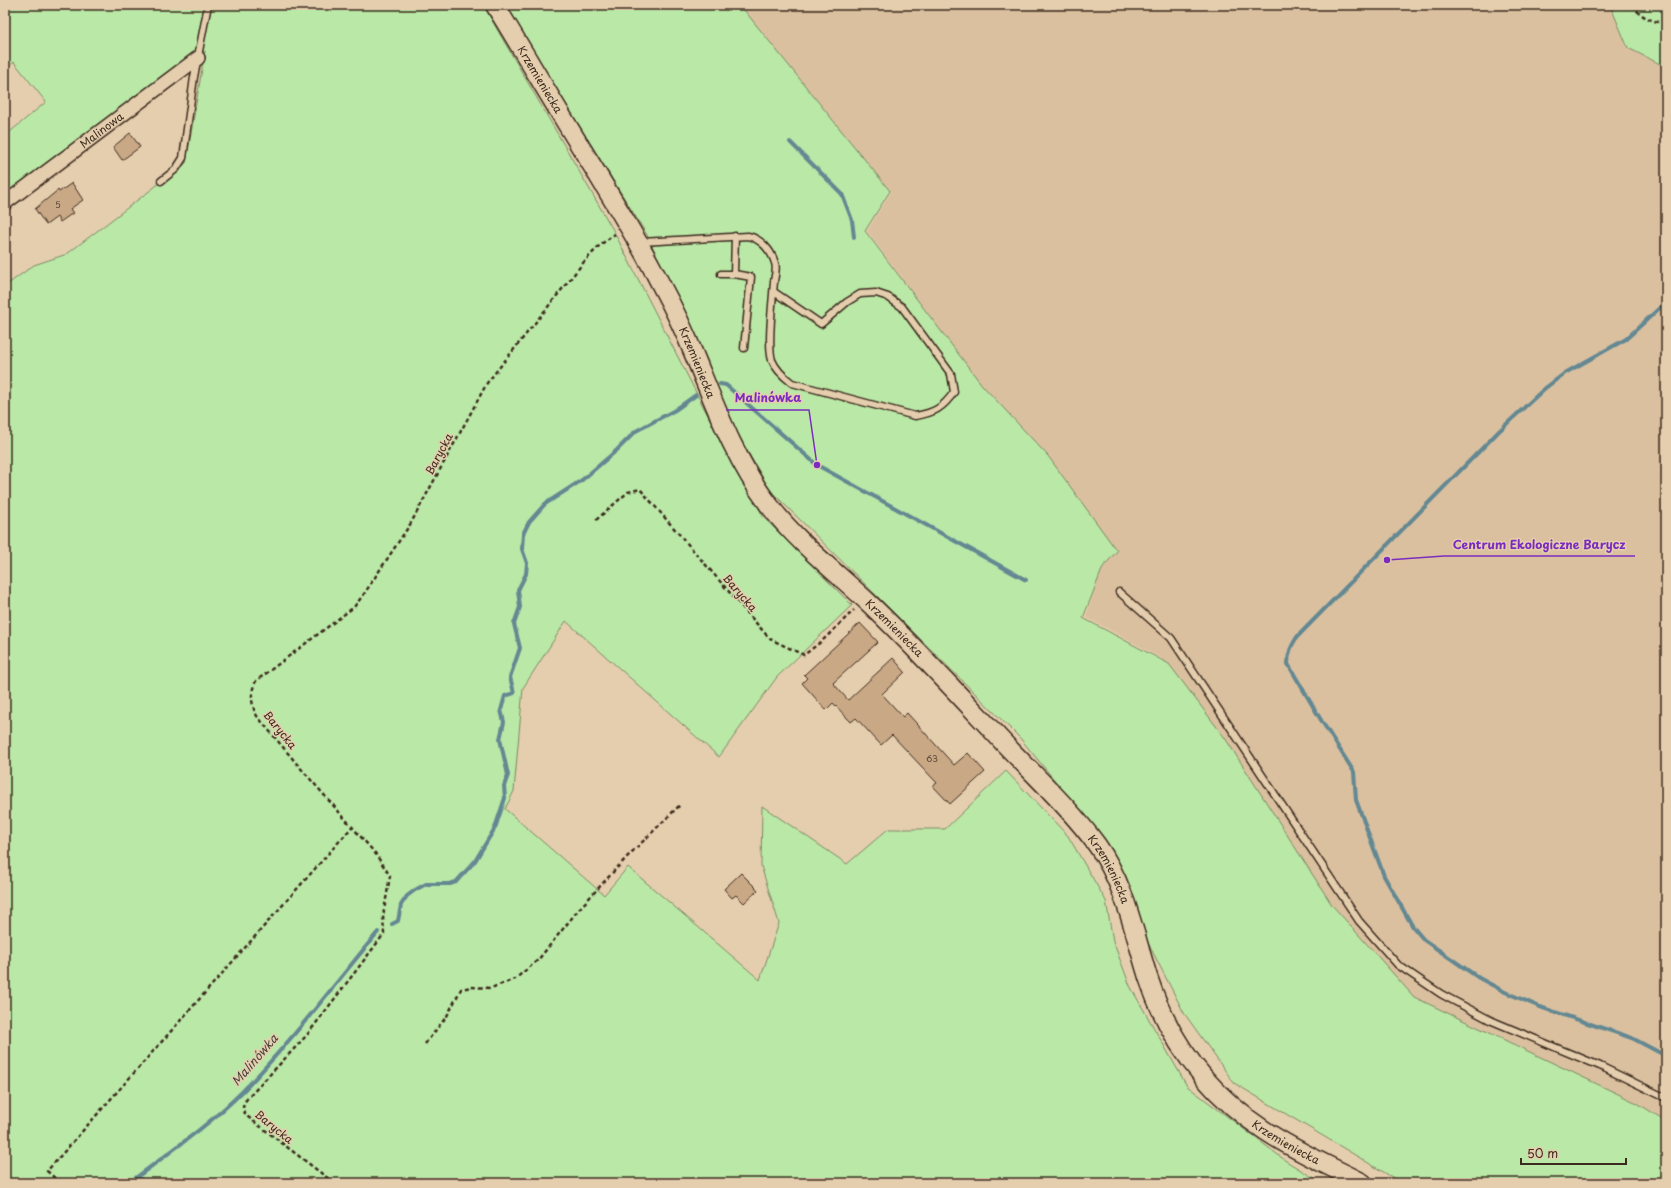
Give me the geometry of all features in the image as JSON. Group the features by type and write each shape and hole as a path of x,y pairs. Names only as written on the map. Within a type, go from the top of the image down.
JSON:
{"street":[{"name":"Krzemieniecka","path":"495,5 627,225 670,302 694,353 725,430 745,469 772,509 800,539 865,600 1060,802 1101,851 1113,870 1118,882 1152,991 1176,1041 1201,1075 1229,1104 1262,1129 1283,1142 1360,1182"},
{"name":"Malinowa","path":"5,203 198,58"}],"lane":[{"path":"161,181 176,170 183,158 186,128 208,5"},
{"path":"637,242 735,236 756,238 764,244 776,264 774,292 770,351 772,360 777,369 784,378 792,383 915,416 930,414 946,404 954,392 951,374 902,307 888,297 876,293 860,294 847,302 821,324 774,292"},
{"path":"734,274 735,236"},
{"path":"721,274 734,274 751,277 744,348"},
{"path":"1119,592 1171,638 1359,921 1398,965 1441,994 1490,1020 1600,1066 1666,1098"}],"path":[{"path":"1632,5 1636,10 1654,22 1666,23"},
{"name":"Barycka","path":"334,1183 248,1117 243,1105 307,1035 384,934 383,916 390,876 376,853 256,716 252,701 254,686 256,682 354,607 411,523 488,383 583,263 600,245 627,225"},
{"name":"Barycka","path":"596,520 628,492 640,489 770,639 804,655 822,641 865,600"},
{"path":"425,1044 447,1016 461,989 471,987 491,988 514,979 538,960 579,909 628,856 681,804"},
{"path":"60,1183 47,1171 352,827"}],"shaded area":[{"path":"738,5 1610,5 1666,67 1666,1122 1415,999 1331,904 1225,739 1161,658 1086,617 1101,568 981,386 867,231 891,192"}],"green space":[{"path":"5,5 483,5 612,228 704,408 764,518 852,605 777,677 719,757 566,621 523,688 514,791 505,809 604,895 628,867 760,980 779,923 761,866 762,806 847,864 888,829 945,829 1006,771 1068,836 1106,901 1113,941 1130,986 1187,1086 1286,1161 1322,1183 5,1183 5,286 34,265 67,254 186,163 205,51 5,199 5,136 46,102 14,62 5,69"},
{"path":"505,5 740,5 890,191 865,231 982,385 1048,456 1117,551 1103,567 1083,618 1169,664 1225,738 1332,905 1414,997 1637,1103 1666,1121 1666,1183 1402,1183 1234,1083 1184,1013 1146,939 1112,850 1020,738 770,490 721,406 707,360 647,235"},
{"path":"1610,5 1666,5 1666,67 1628,48"}],"building":[{"path":"130,133 140,147 122,160 113,147"},
{"path":"72,183 83,200 70,209 73,213 60,222 57,217 46,225 35,209 58,190 59,192"},
{"path":"860,623 878,642 833,683 848,700 893,658 905,672 882,694 903,717 907,713 954,765 968,753 985,772 950,804 933,786 937,783 892,735 881,745 856,718 851,722 833,703 826,710 802,683 807,678 804,675"},
{"path":"741,873 758,890 744,903 736,895 732,898 724,889"}],"waterway":[{"path":"790,142 842,194 852,220 854,237"},
{"path":"1666,302 1626,339 1565,373 1544,389 1499,431 1297,637 1290,650 1288,664 1354,772 1356,800 1384,876 1413,927 1424,940 1479,978 1505,992 1540,1007 1632,1038 1666,1056"},
{"name":"Malinówka","path":"720,384 726,385 817,465 1026,580"},
{"name":"Malinówka","path":"392,924 398,921 401,905 407,896 415,890 426,884 450,884 456,882 475,861 495,828 505,798 504,786 508,775 500,739 504,722 501,710 505,696 514,693 510,677 520,648 514,624 520,607 518,590 526,574 527,563 522,549 523,534 529,522 545,504 582,480 617,450 636,431 675,410 696,395"},
{"name":"Malinówka","path":"129,1183 201,1128 242,1092 295,1034 378,932"},
{"path":"137,1177 147,1183"}],"place":[{"name":"Malinówka","path":"817,465"},
{"name":"Centrum Ekologiczne Barycz","path":"1387,560"}]}
